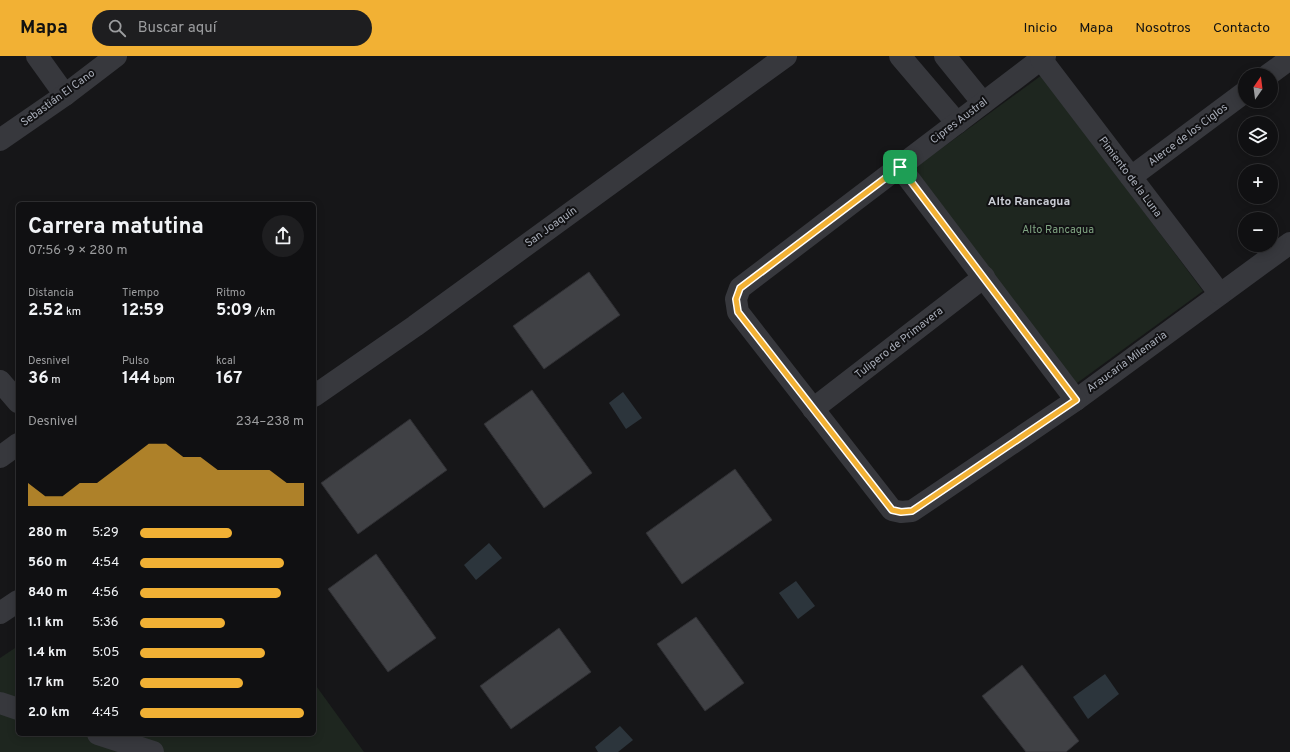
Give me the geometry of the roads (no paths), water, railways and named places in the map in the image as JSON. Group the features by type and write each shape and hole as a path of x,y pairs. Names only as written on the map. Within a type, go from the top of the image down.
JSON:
{"street":[{"path":"37,56 65,95"},
{"name":"Sebastián El Cano","path":"0,140 65,95 116,56"},
{"name":"San Joaquín","path":"316,395 416,326 786,56"},
{"path":"900,56 957,123"},
{"path":"945,56 984,103"},
{"name":"Cipres Austral","path":"813,409 738,312 736,299 740,288 1043,58"},
{"name":"Pimiento de la Luna","path":"1043,58 1220,294"},
{"path":"1277,68 1290,58"},
{"name":"Alerce de los Ciglos","path":"1131,177 1238,97"},
{"path":"900,167 1076,400"},
{"name":"Araucaria Milenaria","path":"813,409 892,510 901,512 912,511 1076,400 1290,243"},
{"name":"Tulipero de Primavera","path":"813,409 984,277"},
{"path":"0,381 16,400"},
{"path":"0,457 16,445"},
{"path":"0,613 16,602"},
{"path":"0,703 16,708"},
{"path":"104,736 151,752"}],"district":[{"name":"Alto Rancagua","path":"1029,202"}]}
